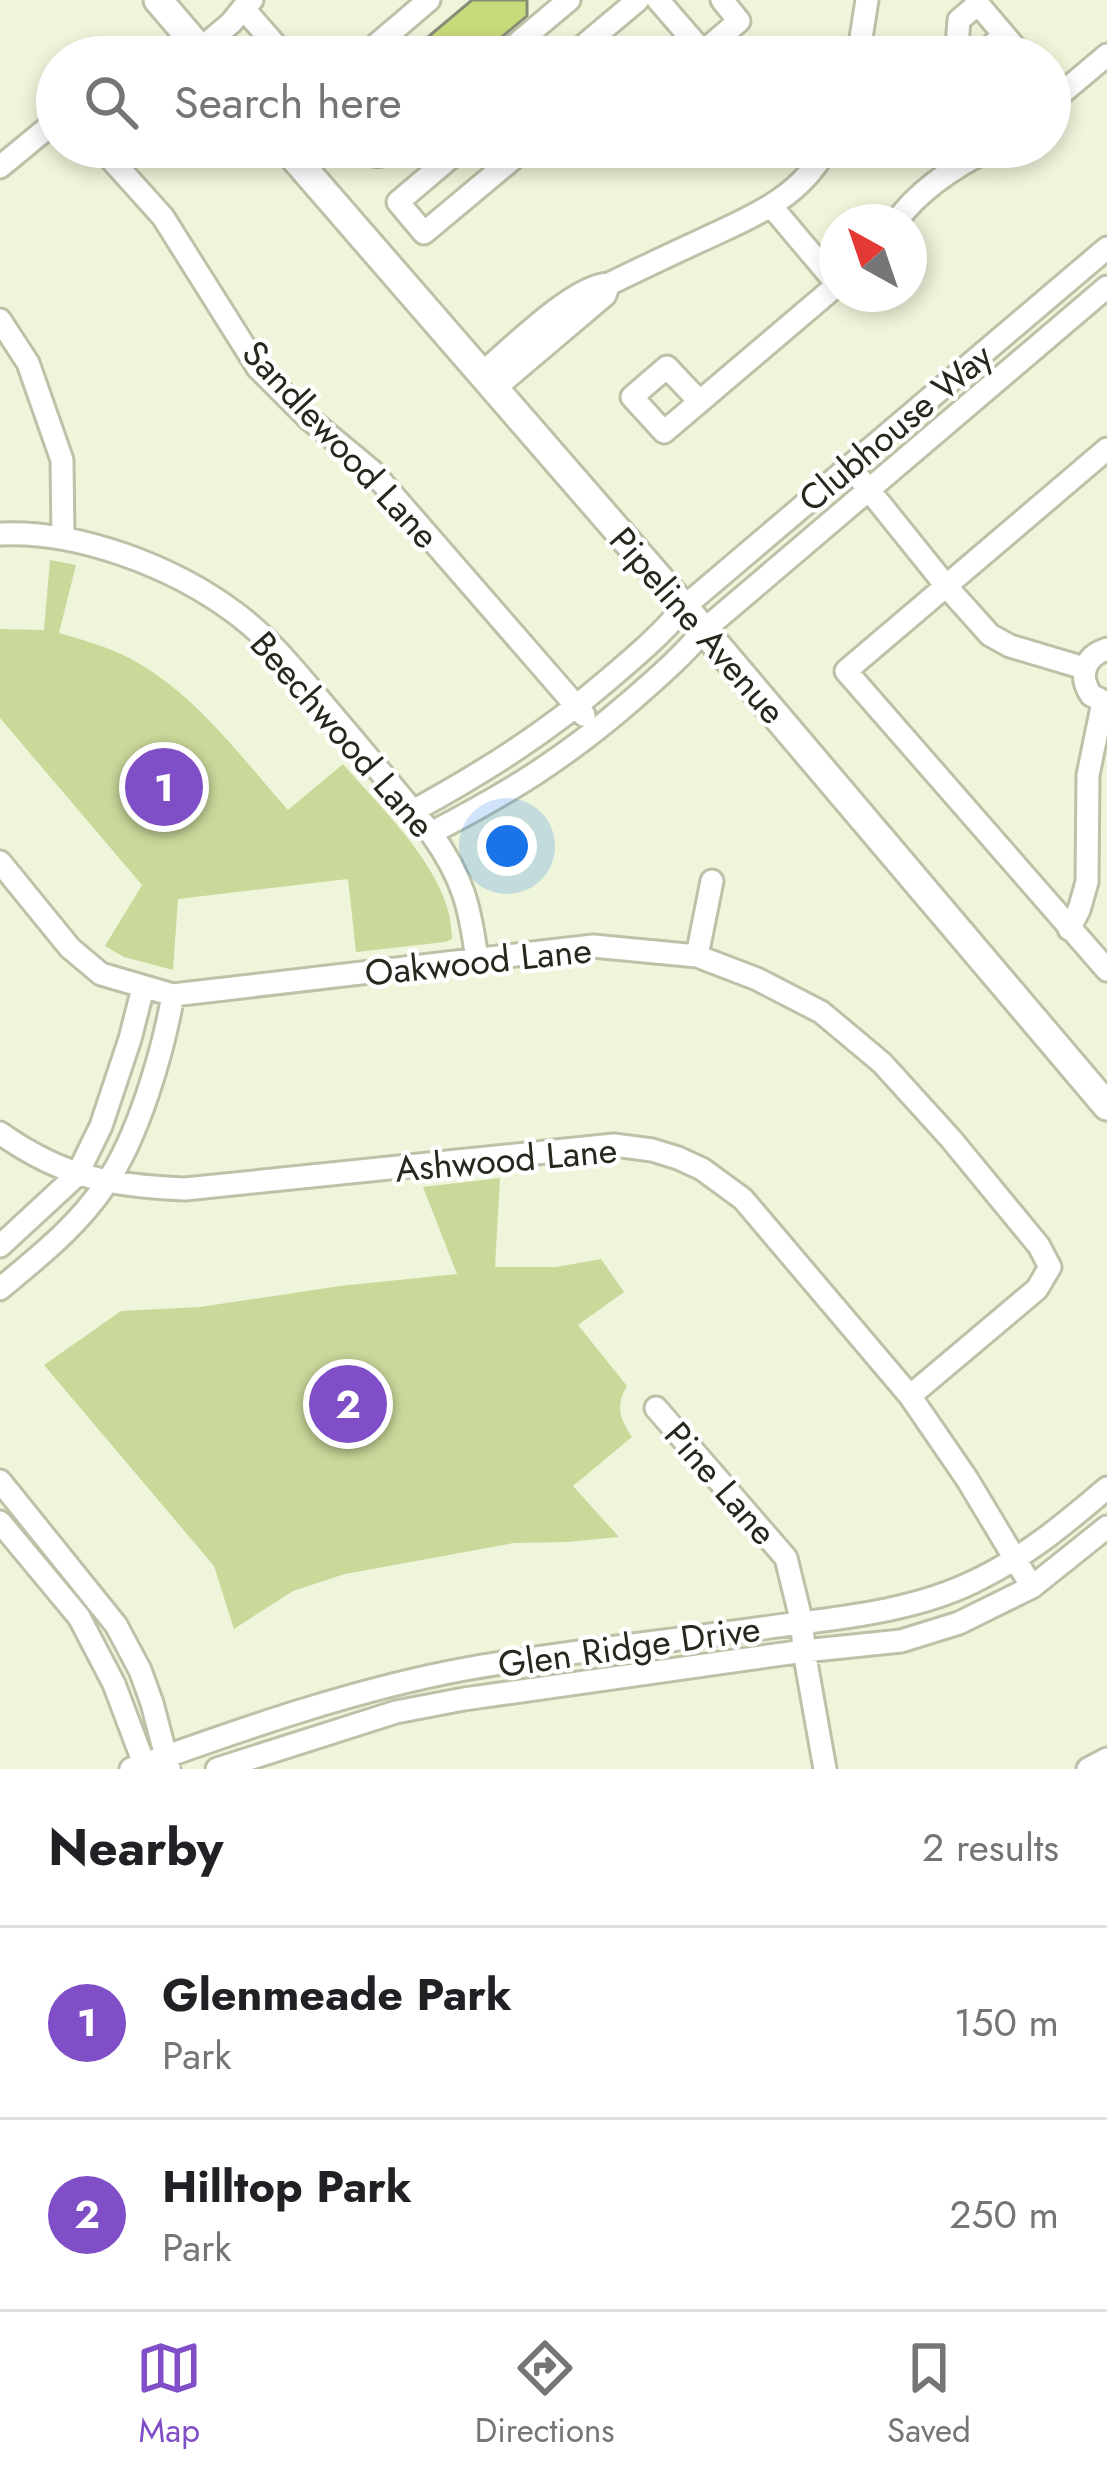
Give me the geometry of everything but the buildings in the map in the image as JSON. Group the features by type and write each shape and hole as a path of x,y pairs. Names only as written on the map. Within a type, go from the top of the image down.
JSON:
{"main road":[{"path":"158,0 189,36"},
{"name":"Pipeline Avenue","path":"302,168 704,630 1107,1106"}],"street":[{"path":"387,36 429,0"},
{"path":"526,36 569,0"},
{"path":"595,36 638,0"},
{"path":"658,0 689,36"},
{"path":"722,0 739,21 722,36"},
{"path":"861,36 867,0"},
{"path":"958,7 978,4 1002,36"},
{"path":"216,36 231,23 238,6 266,36"},
{"path":"1071,82 1107,55"},
{"path":"0,167 36,137"},
{"name":"Sandlewood Lane","path":"119,168 163,217 258,368 372,471 597,730"},
{"path":"439,168 398,202 424,232 502,168"},
{"path":"487,382 537,340 573,298 772,207 814,168"},
{"path":"914,204 956,168"},
{"path":"772,207 819,263"},
{"name":"Clubhouse Way","path":"413,811 503,760 577,706 663,632 684,607 1107,248"},
{"name":"Clubhouse Way","path":"431,833 523,784 597,730 683,656 704,630 1107,286"},
{"path":"699,401 819,300"},
{"path":"0,320 28,363 62,460 63,537"},
{"path":"1107,449 846,670 1107,970"},
{"path":"849,466 990,634 1010,646 1084,668"},
{"name":"Beechwood Lane","path":"0,534 63,537 126,555 234,612 284,657 447,855 470,906 477,960"},
{"path":"1069,929 1087,882 1088,775 1105,703 1090,695 1084,668 1094,655 1107,649"},
{"name":"Oakwood Lane","path":"0,862 70,948 101,974 173,995 593,946 697,956 821,1012 882,1063 951,1139 1040,1246 1050,1267 1037,1289 910,1396"},
{"path":"697,956 712,881"},
{"path":"0,1246 76,1175 101,1126 142,988"},
{"path":"0,1289 61,1238 108,1183 137,1121 166,1037 173,995"},
{"name":"Ashwood Lane","path":"0,1133 76,1175 185,1190 614,1145 652,1150 702,1169 743,1198 910,1396 1033,1587"},
{"name":"Pine Lane","path":"656,1408 786,1558 802,1623 825,1769"},
{"path":"0,1481 116,1625 146,1686 152,1766"},
{"name":"Glen Ridge Drive","path":"152,1766 395,1682 802,1623 927,1600 971,1584 1017,1559 1107,1488"},
{"path":"0,1522 79,1617 152,1766"},
{"name":"Glen Ridge Drive","path":"217,1769 396,1712 464,1699 901,1641 959,1623 1033,1587 1107,1527"},
{"path":"1088,1769 1107,1759"}],"green space":[{"path":"50,560 76,565 59,633 122,655 176,690 216,727 288,810 343,764 428,867 449,915 452,939 356,952 348,879 178,899 173,970 124,957 105,946 142,885 0,718 0,629 44,630"},
{"path":"500,1178 495,1267 556,1267 601,1259 624,1292 578,1325 627,1386 620,1412 632,1437 573,1486 619,1537 514,1543 345,1574 293,1591 234,1629 214,1566 44,1365 121,1311 200,1307 457,1274 423,1187"}],"place":[{"name":"Glenmeade Park","path":"164,787"},
{"name":"Hilltop Park","path":"348,1404"}]}
